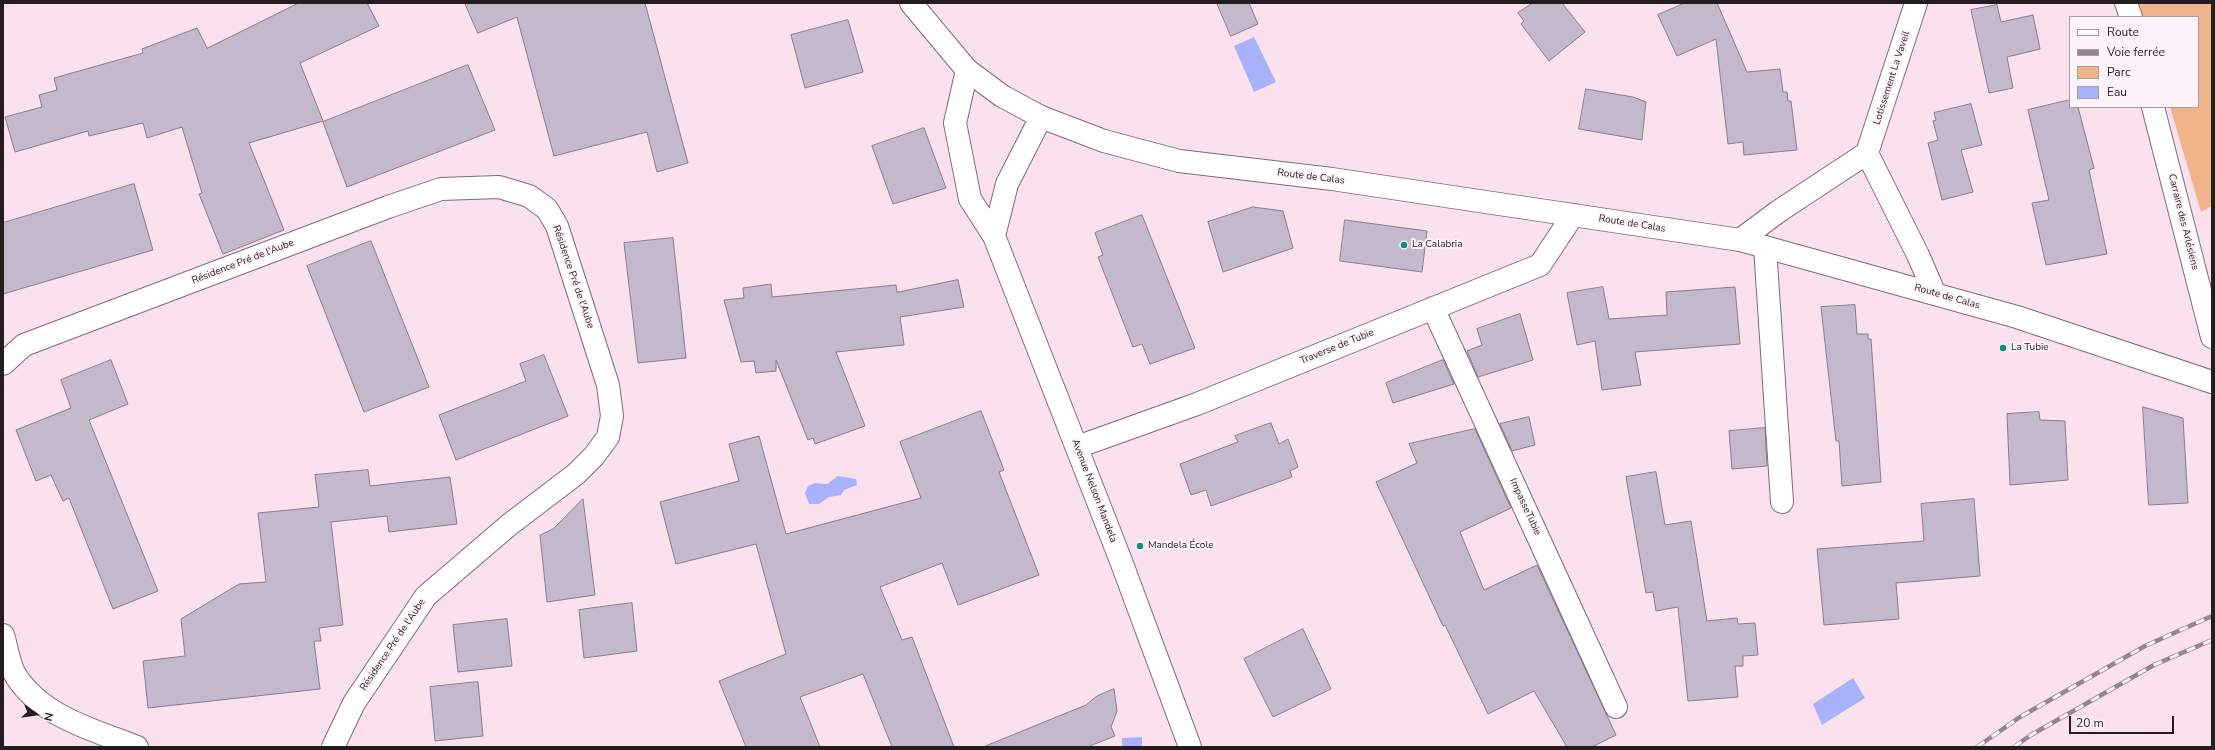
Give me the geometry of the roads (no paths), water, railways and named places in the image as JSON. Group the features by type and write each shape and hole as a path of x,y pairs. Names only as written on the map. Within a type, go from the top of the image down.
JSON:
{"street":[{"path":"911,3 967,70 1002,96 1041,117 1007,184 994,236"},
{"name":"Lotissement La Vaveil","path":"1868,153 1916,3"},
{"path":"2126,3 2131,16"},
{"name":"Avenue Nelson Mandela","path":"967,70 955,123 970,199 994,236 1122,561 1190,747"},
{"name":"Carraire des Arlésiens","path":"2154,108 2212,337"},
{"name":"Route de Calas","path":"1041,117 1104,141 1179,160 1332,179 1740,240 1934,292 2018,317 2212,382"},
{"path":"1740,240 1779,211 1868,153 1918,255 1934,292"},
{"name":"Résidence Pré de l'Aube","path":"3,364 24,345 388,207 442,188 499,187 529,196 547,209 557,226 608,385 612,416 608,437 594,456 576,474 509,525 426,596 354,703 333,747"},
{"name":"Traverse de Tubie","path":"1077,447 1197,404 1540,265 1573,215"},
{"path":"1765,247 1782,502"},
{"name":"ImpasseTubie","path":"1434,308 1616,707"},
{"path":"3,635 15,676 36,698 59,715 136,747"}],"water":[{"path":"1254,37 1276,82 1254,92 1234,46"},
{"path":"838,476 856,479 857,485 844,490 841,495 829,497 819,504 809,504 805,493 808,486 815,483 827,484"},
{"path":"1853,678 1865,698 1822,725 1813,704"},
{"path":"1142,737 1142,747 1122,747 1122,738"}],"railway":[{"path":"1977,747 2020,717 2145,646 2212,616"},
{"path":"2014,747 2031,735 2154,665 2212,640"}],"place":[{"name":"La Calabria","path":"1404,245"},
{"name":"La Tubie","path":"2003,348"},
{"name":"Mandela École","path":"1140,546"}]}
